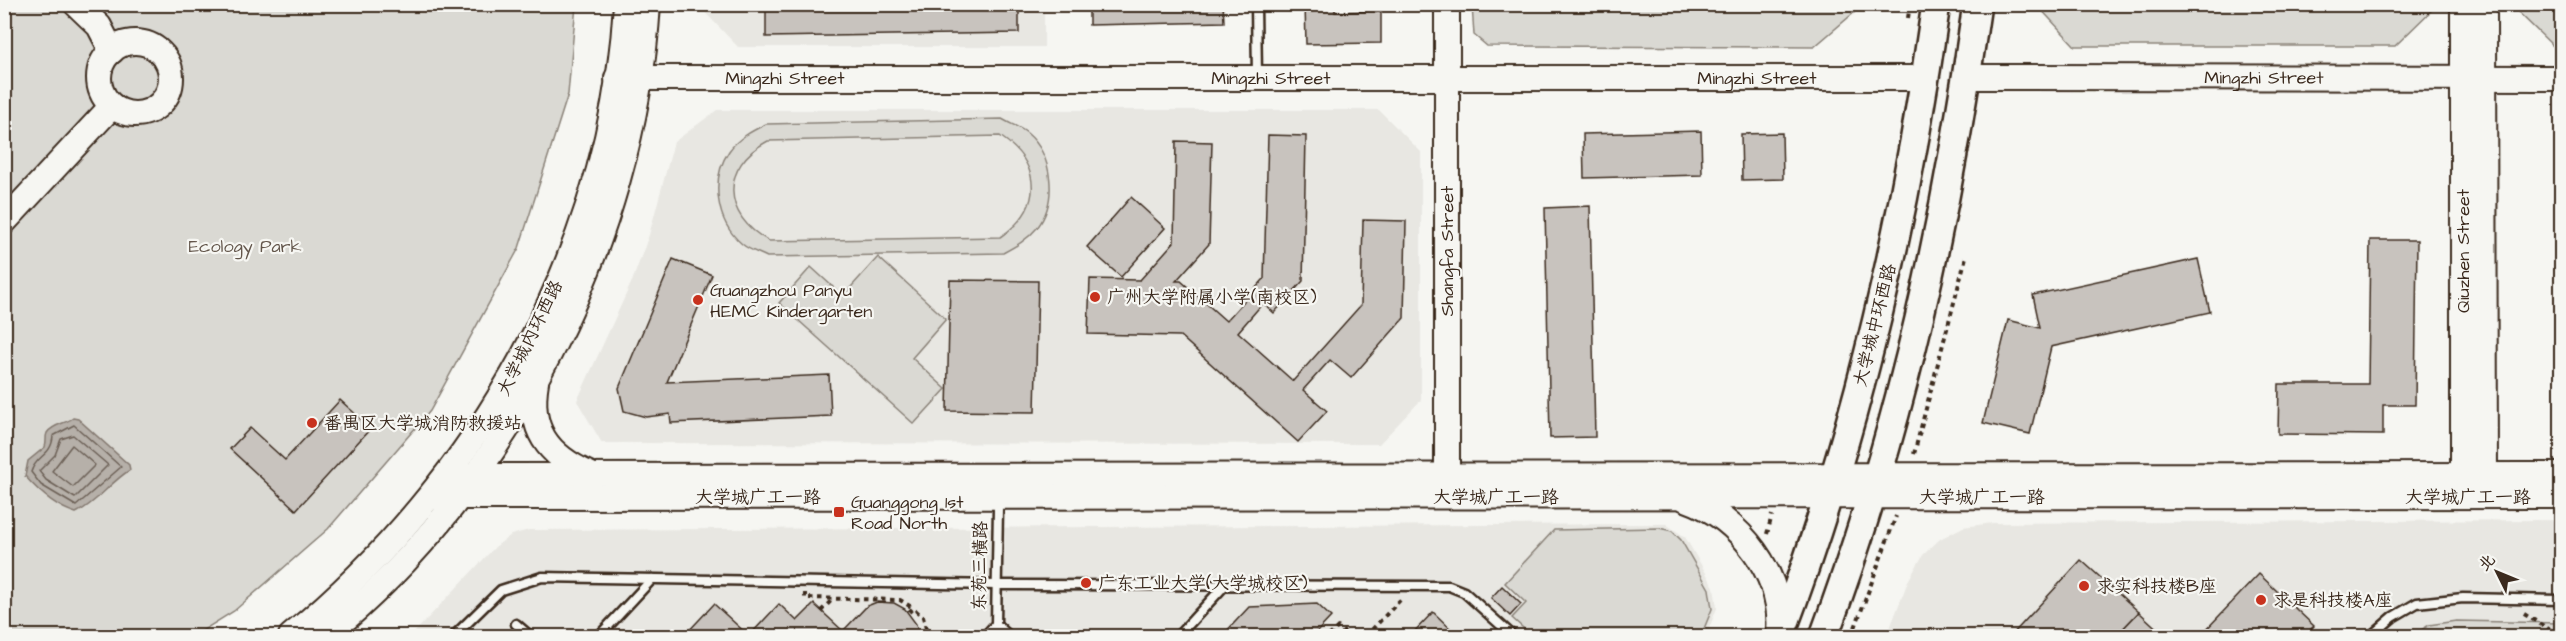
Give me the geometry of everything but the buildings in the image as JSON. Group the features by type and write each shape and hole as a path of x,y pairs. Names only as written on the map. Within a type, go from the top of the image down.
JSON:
{"main road":[{"path":"76,4 99,26 112,51"},
{"name":"大学城内环西路","path":"325,636 390,577 474,476 500,439 536,379 575,298 605,218 621,164 628,78 626,4"},
{"name":"大学城内环西路","path":"291,636 354,582 430,497 496,404 525,354 575,241 628,78 648,4"},
{"name":"Shangfa Street","path":"1447,4 1447,486"},
{"name":"大学城中环西路","path":"1780,636 1832,486 1881,306 1904,202 1926,78 1936,4"},
{"path":"1824,636 1846,576 1874,486 1915,338 1940,231 1967,78 1977,4"},
{"name":"Qiuzhen Street","path":"2463,4 2473,77 2474,486"},
{"name":"Qiuzhen Street","path":"2473,77 2484,4"},
{"path":"133,42 156,48 164,56 171,78 169,90 155,108 133,114 112,106 104,96 99,78 104,60 122,44 133,42"},
{"name":"Mingzhi Street","path":"628,78 1926,78"},
{"name":"Mingzhi Street","path":"1967,78 2562,78"},
{"path":"4,222 112,106"},
{"path":"536,379 533,398 535,414 548,448 573,466 594,476"},
{"name":"大学城广工一路","path":"2474,486 2562,475"},
{"name":"大学城广工一路","path":"447,476 1447,486 1678,497 1832,486"},
{"name":"大学城广工一路","path":"430,497 1447,486 2474,486 2562,496"},
{"path":"1678,497 1699,504 1716,514 1753,550 1765,567 1778,600 1781,616 1780,636"}],"lane":[{"path":"1256,4 1257,78"},
{"name":"东苑三横路","path":"996,624 998,508"},
{"path":"454,636 489,599 516,583 542,577 997,585 1449,586 1461,590 1513,636"},
{"path":"599,636 652,579"},
{"path":"1178,636 1224,586"},
{"path":"2372,636 2393,617 2417,603 2463,598 2562,600"},
{"path":"516,624 530,636"},
{"path":"985,636 996,624 1009,636"}],"path":[{"path":"1908,18 1910,4"},
{"path":"1852,636 1906,486 1966,257"},
{"path":"1766,540 1774,509"},
{"path":"805,582 805,598 900,600 923,617 928,635 948,636"},
{"path":"1366,636 1414,586"},
{"path":"821,611 833,599"},
{"path":"909,612 913,608"},
{"path":"2524,614 2560,636"},
{"path":"1329,636 1338,627 1349,636"}],"shaded area":[{"path":"698,5 1044,5 1044,47 738,47"},
{"name":"广州大学附属小学(南校区)","path":"717,110 1379,110 1421,152 1421,400 1379,444 602,443 577,401 633,279 649,235 674,142"},
{"path":"2561,520 2561,636 1887,636 1908,581 1923,555 1940,539 1963,527 1993,523"},
{"name":"广东工业大学(大学城校区)","path":"1666,524 1685,537 1714,587 1717,608 1706,636 411,636 495,547 511,535 529,530"}],"green space":[{"path":"1472,4 1858,5 1857,10 1814,47 1487,46 1474,35"},
{"name":"Ecology Park","path":"4,5 576,5 568,94 519,248 430,411 328,529 234,611 194,636 5,636"},
{"path":"2037,5 2437,5 2395,46 2075,46"},
{"path":"2511,5 2561,5 2561,46 2553,46"},
{"path":"1002,119 1027,133 1042,153 1050,179 1048,205 1037,228 1021,242 1003,253 767,257 751,250 733,235 721,212 718,187 719,174 729,151 741,139 766,124","holes":["1000,136 1014,147 1030,173 1032,186 1030,200 1014,226 1000,237 769,241 753,231 735,205 733,191 735,177 741,164 752,151 768,141"]},
{"path":"878,257 946,319 912,358 946,389 914,424 779,303 811,267 843,296"},
{"path":"1659,528 1672,531 1681,540 1709,589 1712,609 1701,636 1532,636 1512,618 1526,603 1505,583 1554,530"},
{"path":"2456,621 2561,623 2561,636 2412,636 2429,625"}],"water":[{"path":"73,418 78,419 129,465 130,470 84,509 76,513 48,498 25,476 28,461 45,447 47,433 52,428"}],"place":[{"name":"广州大学附属小学(南校区)","path":"1095,297"},
{"name":"Guangzhou Panyu HEMC Kindergarten","path":"698,300"},
{"name":"番禺区大学城消防救援站","path":"312,423"},
{"name":"Guanggong 1st Road North","path":"839,512"},
{"name":"广东工业大学(大学城校区)","path":"1086,583"},
{"name":"求实科技楼B座","path":"2084,586"},
{"name":"求是科技楼A座","path":"2261,600"}]}
